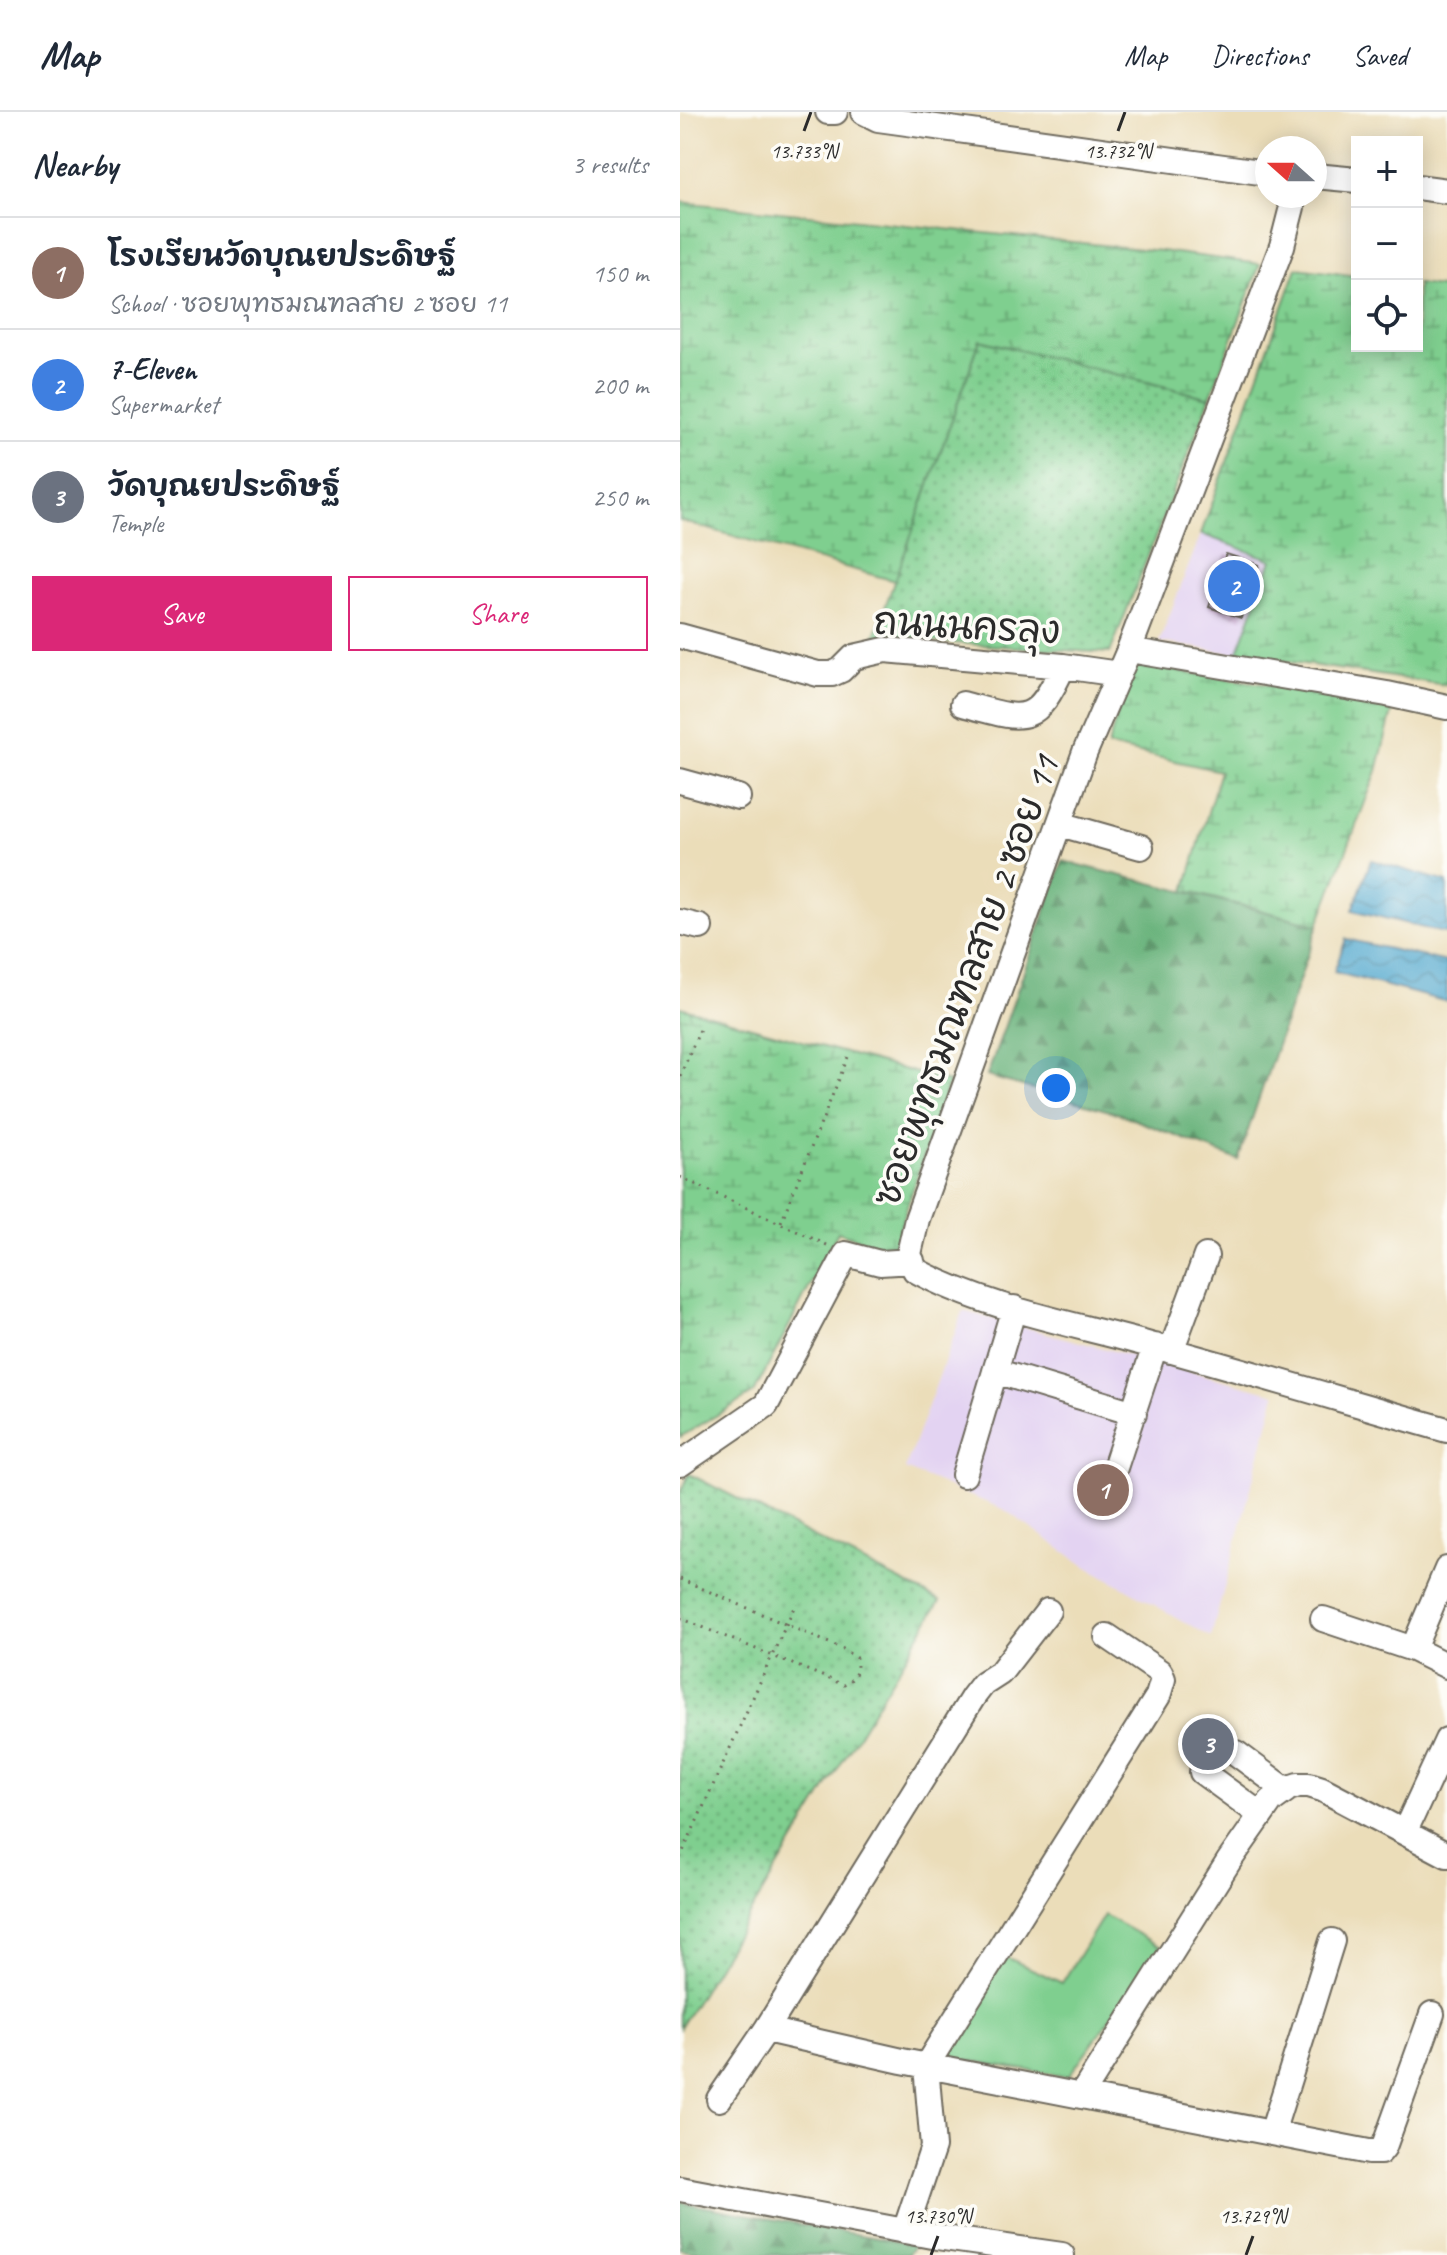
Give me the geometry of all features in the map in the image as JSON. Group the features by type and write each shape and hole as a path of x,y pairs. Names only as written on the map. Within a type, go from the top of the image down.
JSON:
{"street":[{"path":"828,112 835,112"},
{"path":"864,112 878,119 1255,171"},
{"path":"1327,177 1351,179"},
{"path":"1423,188 1447,191"},
{"name":"ซอยพุทธมณฑลสาย 2 ซอย 11","path":"1292,208 1282,246 1129,650 1085,752 917,1219 909,1254 915,1270 933,1280 1014,1308 1447,1430"},
{"name":"ถนนนครลุง","path":"680,636 818,674 832,674 854,657 885,650 1119,674"},
{"path":"1129,650 1447,707"},
{"path":"963,704 1015,717 1035,712 1052,690 1063,666"},
{"path":"680,781 738,797"},
{"path":"1060,824 1141,847"},
{"path":"680,1464 766,1405 846,1254 880,1263 912,1261"},
{"path":"1105,1498 1134,1413 1206,1256"},
{"path":"964,1475 1014,1308"},
{"path":"995,1371 1134,1413"},
{"path":"1413,1649 1447,1569"},
{"path":"719,2099 766,2030 973,1697 983,1684 1000,1673 1048,1611"},
{"path":"1323,1619 1413,1649 1447,1666"},
{"path":"905,2231 933,2147 926,2066 1158,1696 1163,1679 1160,1672 1107,1636"},
{"path":"1405,1831 1447,1740"},
{"path":"1236,1753 1286,1790"},
{"path":"1202,1772 1261,1815"},
{"path":"1081,2096 1229,1861 1271,1801 1286,1790 1309,1785 1322,1789 1447,1855"},
{"path":"1272,2133 1332,1941"},
{"path":"766,2030 926,2066 1380,2152 1395,2122 1432,2014"},
{"path":"680,2189 905,2231 1062,2255"}],"path":[{"path":"680,1076 702,1025"},
{"path":"781,1222 850,1052"},
{"path":"680,1177 846,1254"},
{"path":"680,1579 843,1649 856,1658 858,1667 854,1679 844,1685 680,1618"},
{"path":"680,1858 796,1603"}],"shaded area":[{"path":"1201,534 1272,559 1237,654 1159,642"},
{"path":"963,1311 1276,1394 1211,1637 1081,1563 1005,1510 905,1469"}],"green space":[{"path":"680,202 1161,251 1260,264 1210,398 980,340 895,581 680,521"},
{"path":"1297,268 1351,275 1351,352 1423,352 1423,285 1447,288 1447,685 1237,654 1272,560 1201,534"},
{"path":"980,340 1210,398 1110,653 874,638"},
{"path":"1132,664 1394,704 1377,771 1318,925 1185,891 1220,771 1108,746"},
{"path":"1063,861 1318,925 1238,1160 1120,1114 987,1076"},
{"path":"680,1007 949,1082 892,1251 838,1232 754,1393 680,1437"},
{"path":"689,1474 940,1601 680,2028 680,1493"},
{"path":"1104,1915 1161,1947 1068,2077 948,2057 1004,1956 1062,1983"},
{"path":"680,2202 915,2245 907,2255 718,2255 680,2249"}],"water":[{"path":"1371,860 1447,882 1447,934 1353,910"},
{"path":"1346,939 1447,962 1447,1002 1334,972"}],"building":[{"path":"1226,554 1259,565 1241,618 1209,607"}],"place":[{"name":"7-Eleven","path":"1234,586"},
{"name":"โรงเรียนวัดบุณยประดิษฐ์","path":"1103,1490"},
{"name":"วัดบุณยประดิษฐ์","path":"1208,1744"}]}
